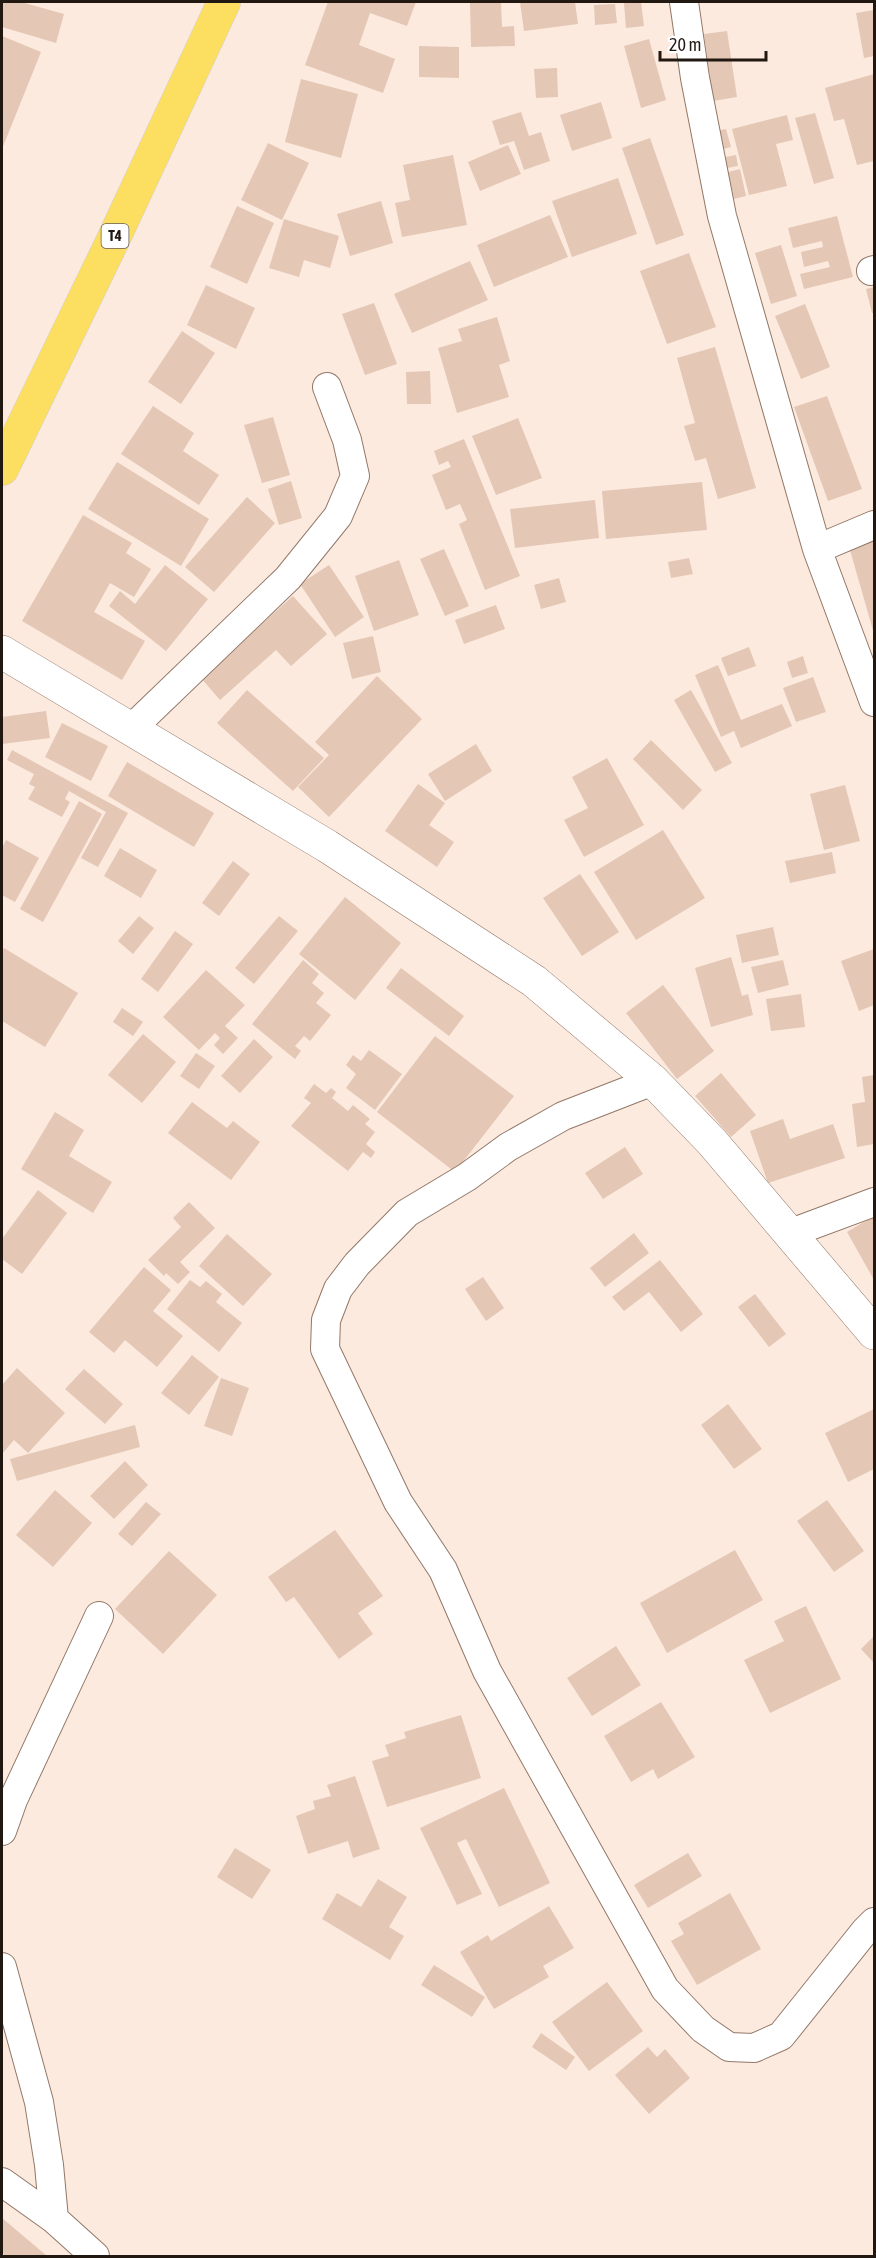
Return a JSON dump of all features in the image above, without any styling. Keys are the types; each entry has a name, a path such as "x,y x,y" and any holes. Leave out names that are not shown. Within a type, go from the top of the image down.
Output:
{"highway":[{"name":"T4","path":"2,469 113,240 224,2"}],"street":[{"path":"684,2 695,78 722,216 817,549 874,702"},
{"path":"131,729 288,579 338,516 355,476 347,440 327,387"},
{"path":"817,549 874,525"},
{"path":"2,652 327,846 534,981 653,1081 712,1142 874,1333"},
{"path":"653,1081 563,1116 508,1147 468,1177 407,1213 357,1264 338,1288 326,1320 325,1349 398,1502 443,1570 487,1671 665,1989 703,2029 729,2047 754,2048 781,2036 874,1922"},
{"path":"791,1233 874,1202"},
{"path":"2,1831 13,1800 99,1616"},
{"path":"2,1967 39,2102 49,2165 54,2219"},
{"path":"2,2182 54,2219 95,2256"}],"building":[{"path":"2,2 21,2 64,14 56,43 2,27"},
{"path":"328,2 416,2 407,26 370,13 359,45 395,59 383,93 305,65"},
{"path":"470,2 501,2 502,27 514,26 515,46 471,47"},
{"path":"520,2 575,2 578,24 524,31"},
{"path":"641,2 644,26 626,28 624,3"},
{"path":"615,4 617,23 595,25 594,5"},
{"path":"874,10 874,56 864,58 856,13"},
{"path":"727,31 737,97 713,101 704,34"},
{"path":"2,36 41,52 2,149"},
{"path":"649,39 666,100 641,108 624,46"},
{"path":"419,46 459,47 459,78 419,77"},
{"path":"557,68 558,97 536,98 534,69"},
{"path":"874,74 874,161 857,165 844,119 834,121 825,88"},
{"path":"301,79 358,94 341,158 285,142"},
{"path":"601,102 612,138 572,151 560,115"},
{"path":"521,112 529,136 541,132 550,161 524,170 514,141 500,145 492,121"},
{"path":"815,113 834,178 814,184 795,118"},
{"path":"787,115 793,140 776,144 787,186 749,195 732,129"},
{"path":"726,129 731,147 720,150 715,131"},
{"path":"650,138 684,235 656,245 622,148"},
{"path":"268,143 309,163 282,220 241,200"},
{"path":"508,145 521,174 480,191 468,162"},
{"path":"453,155 467,225 402,237 395,203 410,200 403,165"},
{"path":"736,155 738,166 722,169 720,158"},
{"path":"740,169 746,196 734,199 728,172"},
{"path":"618,178 637,234 572,257 552,201"},
{"path":"381,201 393,243 350,256 337,214"},
{"path":"237,206 274,223 247,284 210,267"},
{"path":"550,215 568,257 494,287 477,245"},
{"path":"837,216 853,277 804,289 800,274 830,267 828,261 804,267 801,252 823,247 822,241 793,248 788,228"},
{"path":"284,219 339,236 330,268 304,260 299,277 269,268"},
{"path":"781,245 797,296 771,304 755,253"},
{"path":"689,253 716,327 667,344 640,271"},
{"path":"470,261 488,300 412,333 394,294"},
{"path":"206,285 255,308 236,349 187,325"},
{"path":"874,287 874,313 872,313 866,289"},
{"path":"374,303 397,364 365,375 342,314"},
{"path":"805,304 830,367 801,379 775,316"},
{"path":"497,317 510,361 499,365 509,397 457,413 438,348 462,341 458,329"},
{"path":"182,331 215,353 181,404 148,382"},
{"path":"715,347 756,488 718,499 706,458 695,461 684,426 695,423 677,358"},
{"path":"430,371 431,404 407,404 406,372"},
{"path":"827,396 862,489 828,501 794,407"},
{"path":"153,406 194,433 183,451 219,475 199,505 121,454"},
{"path":"273,417 290,475 262,483 244,425"},
{"path":"518,418 542,478 496,495 472,436"},
{"path":"464,439 520,576 485,590 459,524 467,520 460,504 446,510 432,475 451,467 448,461 439,465 434,451"},
{"path":"117,462 209,519 181,566 88,509"},
{"path":"291,481 302,518 279,525 268,489"},
{"path":"702,482 707,530 606,539 602,491"},
{"path":"247,497 275,523 214,592 185,567"},
{"path":"595,500 599,538 515,548 510,509"},
{"path":"83,515 132,543 126,553 151,569 134,597 110,583 94,612 145,641 122,680 22,621"},
{"path":"874,536 874,634 848,543"},
{"path":"444,549 469,606 445,616 420,559"},
{"path":"689,558 693,574 671,578 668,562"},
{"path":"399,560 419,615 374,631 355,576"},
{"path":"165,565 208,599 166,651 109,606 120,591 135,604"},
{"path":"329,565 364,617 335,637 300,584"},
{"path":"559,578 566,602 541,609 534,585"},
{"path":"293,596 327,634 291,666 276,650 220,700 201,678"},
{"path":"496,605 505,629 464,644 455,620"},
{"path":"373,636 381,672 352,679 343,643"},
{"path":"749,647 756,666 728,676 721,658"},
{"path":"803,656 808,673 792,678 787,662"},
{"path":"718,665 741,720 782,704 792,726 741,748 734,731 721,737 695,675"},
{"path":"377,676 422,719 329,817 298,787 329,755 315,742"},
{"path":"813,677 826,712 796,722 783,688"},
{"path":"247,690 324,758 293,791 217,723"},
{"path":"691,690 732,763 715,772 674,700"},
{"path":"46,711 50,738 2,744 2,717"},
{"path":"62,723 108,746 91,781 45,757"},
{"path":"651,740 702,790 683,810 633,759"},
{"path":"476,744 492,771 445,801 428,774"},
{"path":"12,750 128,813 98,867 81,858 106,812 69,791 65,799 70,802 62,817 28,799 35,787 29,784 34,774 7,760"},
{"path":"607,758 644,825 584,857 564,820 588,808 572,777"},
{"path":"127,762 214,813 194,847 108,796"},
{"path":"418,784 445,803 429,825 454,842 437,867 385,831"},
{"path":"845,785 860,841 824,850 810,794"},
{"path":"79,801 102,814 43,922 20,909"},
{"path":"663,830 705,898 636,940 594,872"},
{"path":"6,840 39,858 15,902 2,895 2,848"},
{"path":"120,848 157,870 141,898 104,876"},
{"path":"832,852 836,873 790,883 785,861"},
{"path":"233,861 250,874 219,916 202,903"},
{"path":"580,874 619,932 582,956 543,898"},
{"path":"345,897 401,943 355,1000 299,954"},
{"path":"139,916 154,928 133,954 118,941"},
{"path":"279,916 298,931 254,984 235,968"},
{"path":"773,927 779,955 742,963 736,935"},
{"path":"175,931 193,944 158,992 141,979"},
{"path":"4,948 78,993 45,1047 2,1021 2,952"},
{"path":"874,949 874,1005 859,1011 841,961"},
{"path":"731,957 742,996 748,994 753,1015 711,1027 695,968"},
{"path":"303,960 319,974 312,983 324,993 316,1003 331,1015 310,1041 304,1036 295,1046 301,1051 295,1059 252,1024"},
{"path":"783,960 789,985 758,993 751,967"},
{"path":"401,968 464,1016 449,1036 386,988"},
{"path":"206,970 245,1005 225,1026 238,1038 223,1054 214,1045 220,1038 215,1033 199,1050 163,1017"},
{"path":"663,985 714,1051 677,1079 626,1013"},
{"path":"801,994 805,1027 771,1031 766,999"},
{"path":"122,1008 143,1022 133,1036 113,1022"},
{"path":"143,1034 176,1062 142,1103 108,1075"},
{"path":"435,1036 514,1096 455,1172 377,1112"},
{"path":"254,1039 273,1057 240,1093 221,1076"},
{"path":"369,1050 402,1074 375,1110 346,1088 356,1074 346,1065 353,1055 361,1061"},
{"path":"196,1053 215,1066 199,1089 180,1076"},
{"path":"721,1073 756,1115 731,1137 695,1096"},
{"path":"874,1075 874,1144 857,1147 852,1104 865,1102 862,1077"},
{"path":"314,1084 326,1093 331,1088 336,1092 332,1098 348,1111 353,1105 370,1119 365,1124 375,1132 366,1144 375,1152 371,1158 363,1152 348,1171 291,1126 311,1103 304,1098"},
{"path":"192,1102 227,1128 233,1121 260,1142 231,1180 168,1133"},
{"path":"55,1112 84,1130 69,1156 112,1182 93,1213 21,1169"},
{"path":"783,1119 790,1139 833,1124 845,1158 768,1183 750,1131"},
{"path":"625,1147 643,1174 603,1199 585,1173"},
{"path":"38,1190 67,1213 22,1274 2,1259 2,1239"},
{"path":"189,1202 215,1228 180,1262 190,1272 178,1284 166,1273 164,1276 148,1260 181,1227 173,1218"},
{"path":"874,1216 874,1280 847,1232"},
{"path":"634,1233 649,1253 605,1287 590,1268"},
{"path":"227,1234 272,1274 243,1306 199,1266"},
{"path":"660,1260 703,1314 681,1332 649,1292 624,1311 612,1297"},
{"path":"144,1267 171,1290 153,1311 183,1336 157,1367 125,1340 114,1353 89,1332"},
{"path":"483,1277 504,1308 486,1321 465,1289"},
{"path":"190,1280 200,1287 206,1281 222,1294 216,1302 242,1323 219,1352 167,1309"},
{"path":"755,1294 786,1334 769,1347 738,1307"},
{"path":"192,1355 219,1377 189,1415 161,1393"},
{"path":"17,1368 65,1413 28,1453 14,1440 2,1454 2,1385"},
{"path":"84,1369 123,1404 105,1424 65,1389"},
{"path":"221,1378 249,1388 232,1436 204,1426"},
{"path":"728,1404 762,1449 734,1469 701,1425"},
{"path":"874,1409 874,1469 848,1482 825,1433"},
{"path":"135,1425 140,1447 17,1481 10,1459"},
{"path":"125,1461 148,1485 114,1519 90,1496"},
{"path":"55,1490 92,1523 53,1567 16,1535"},
{"path":"827,1500 864,1551 834,1572 797,1521"},
{"path":"146,1502 161,1514 132,1546 118,1534"},
{"path":"335,1530 383,1596 358,1613 373,1634 339,1659 294,1597 286,1602 268,1577"},
{"path":"735,1550 763,1600 667,1653 640,1603"},
{"path":"169,1551 217,1595 163,1654 115,1609"},
{"path":"806,1606 841,1679 770,1713 744,1660 784,1641 774,1621"},
{"path":"874,1636 874,1663 861,1649"},
{"path":"616,1646 641,1685 592,1716 567,1678"},
{"path":"661,1702 695,1757 658,1779 653,1769 631,1782 604,1736"},
{"path":"461,1715 481,1778 387,1807 372,1761 389,1756 385,1745 406,1738 404,1732"},
{"path":"355,1776 380,1849 353,1858 348,1841 308,1854 296,1816 315,1809 313,1801 331,1796 327,1785"},
{"path":"504,1788 550,1883 499,1907 466,1839 457,1843 482,1894 457,1905 420,1828"},
{"path":"235,1848 271,1870 252,1899 217,1877"},
{"path":"688,1853 702,1876 648,1908 634,1885"},
{"path":"378,1879 407,1897 389,1927 404,1936 390,1960 322,1919 337,1893 361,1907"},
{"path":"730,1893 761,1949 697,1985 671,1941 684,1934 678,1923"},
{"path":"549,1906 574,1948 543,1966 549,1977 494,2009 460,1952 488,1935 491,1941"},
{"path":"434,1965 485,1997 472,2017 421,1985"},
{"path":"607,1982 643,2031 589,2071 552,2022"},
{"path":"541,2033 575,2057 566,2070 532,2047"},
{"path":"648,2047 657,2057 665,2049 690,2078 649,2114 615,2075"},
{"path":"2,2218 47,2256 6,2256 2,2253"}]}
